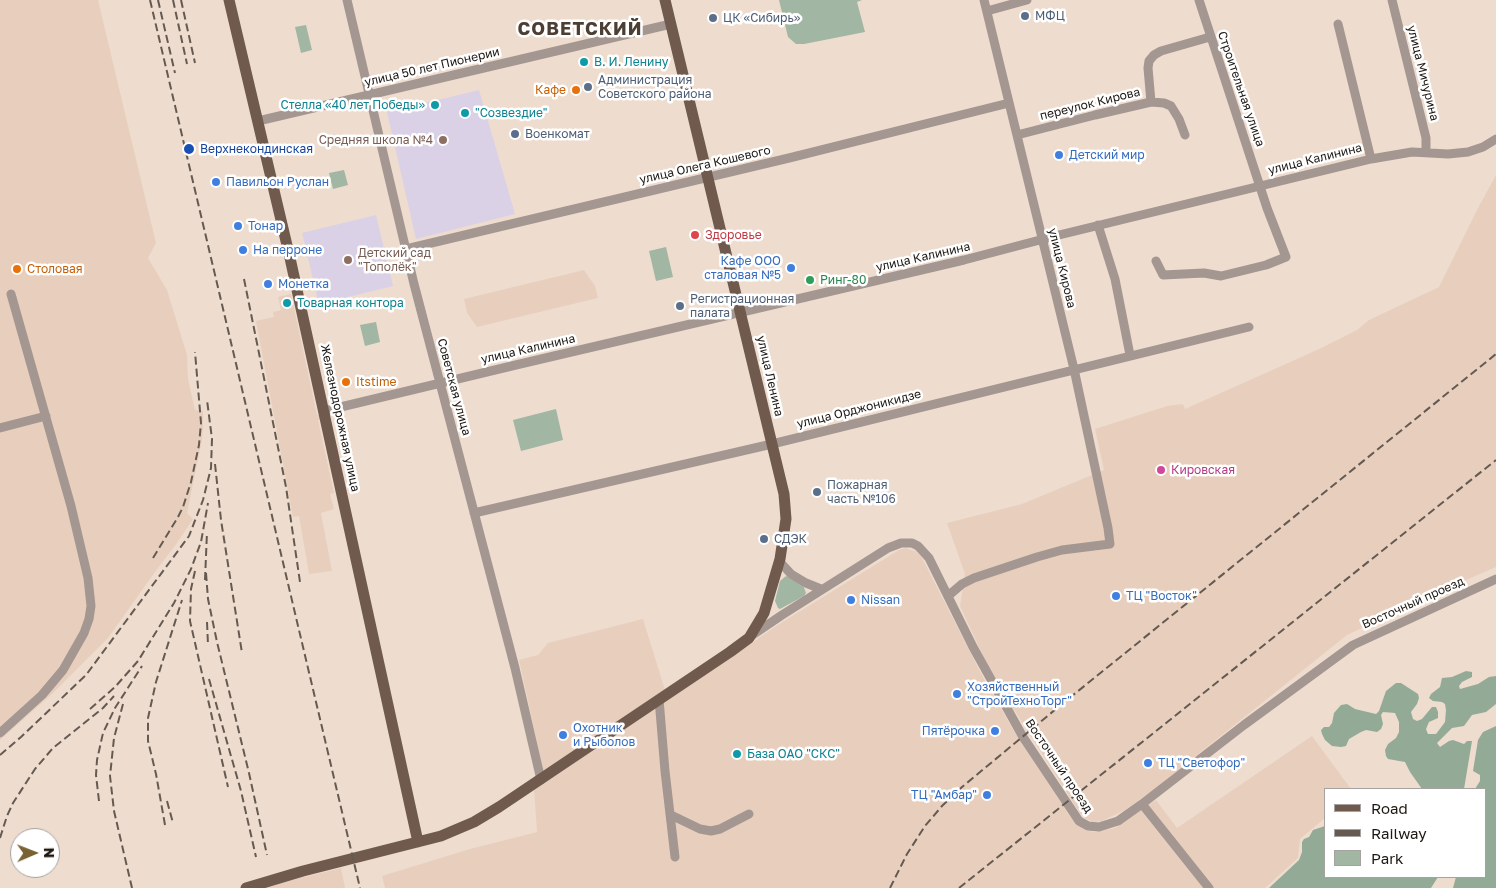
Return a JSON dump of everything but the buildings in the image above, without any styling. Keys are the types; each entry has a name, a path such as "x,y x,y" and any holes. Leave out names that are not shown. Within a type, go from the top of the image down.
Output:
{"main road":[{"name":"Железнодорожная улица","path":"230,0 290,258 418,842"},
{"name":"улица Ленина","path":"665,0 784,494 786,511 785,531 780,562 764,613 749,638"},
{"path":"246,888 460,829 541,780 749,638"}],"street":[{"name":"Советская улица","path":"348,0 406,249 517,677 541,780"},
{"name":"улица Кирова","path":"948,596 962,584 974,578 1036,557 1062,550 1110,544 1074,369 984,0"},
{"path":"987,10 1027,0"},
{"name":"Строительная улица","path":"1156,261 1163,275 1204,273 1221,276 1266,265 1286,257 1276,233 1198,0"},
{"name":"улица Мичурина","path":"1392,0 1426,138 1426,152"},
{"name":"улица 50 лет Пионерии","path":"258,121 671,24"},
{"path":"1338,24 1371,159"},
{"name":"переулок Кирова","path":"1017,135 1095,114 1151,102 1148,68 1149,61 1154,55 1160,51 1210,37"},
{"path":"1151,102 1164,103 1171,106 1179,119 1185,135"},
{"name":"улица Олега Кошевого","path":"406,249 1009,103"},
{"name":"улица Калинина","path":"324,411 964,260 1098,225 1371,159 1396,154 1468,152 1483,147 1496,139"},
{"path":"1098,225 1115,279 1130,356"},
{"path":"0,733 29,709 53,683 80,641 90,614 91,597 88,578 46,416 11,294"},
{"name":"улица Орджоникидзе","path":"474,513 772,444 1249,327"},
{"path":"0,428 46,416"},
{"name":"Восточный проезд","path":"749,638 821,589 888,548 906,542 918,546 929,558 972,647 1009,714 1079,820 1093,828 1106,826 1118,821 1353,645 1496,578"},
{"path":"780,562 791,574 821,589"},
{"path":"660,699 675,857"},
{"path":"1142,804 1209,888"},
{"path":"671,815 700,829 711,831 720,829 750,814"}],"shaded area":[{"path":"0,0 98,0 156,243 148,258 167,290 187,355 188,379 195,410 203,411 203,428 187,513 193,519 108,638 53,693 0,740"},
{"name":"Средняя школа №4","path":"479,90 515,214 416,239 387,112 429,102 431,110 439,108 438,100"},
{"path":"1496,175 1496,567 1347,635 1157,787 1125,810 1102,821 1094,822 1086,819 1079,812 1009,702 984,658 960,606 965,574 947,523 1022,504 1104,470 1095,429 1167,406 1183,404 1185,409 1317,350 1357,330 1369,320 1439,287"},
{"name":"Детский сад \"Тополёк\"","path":"376,215 393,286 319,304 302,233"},
{"path":"584,270 595,286 598,298 477,327 467,313 464,299"},
{"path":"291,294 317,415 320,415 321,420 318,420 334,493 330,494 334,509 321,513 332,571 309,574 299,516 293,517 256,321 274,317 273,312 281,310 278,297"},
{"path":"905,548 915,551 921,556 986,683 1014,731 1071,818 1085,830 1095,832 1115,828 1156,800 1177,828 1312,736 1350,788 1324,788 1324,819 1300,839 1298,858 1265,888 385,888 382,876 470,849 537,832 534,790 781,623"},
{"path":"643,619 665,690 544,774 519,660 538,655 548,643"},
{"path":"341,868 345,888 260,888"}],"green space":[{"path":"779,0 862,0 857,2 865,32 796,44 788,37"},
{"path":"306,25 312,50 301,53 295,27"},
{"path":"344,170 348,185 333,189 329,173"},
{"path":"666,247 673,277 656,281 649,251"},
{"path":"376,322 380,342 365,346 360,325"},
{"path":"556,409 563,440 521,451 513,420"},
{"path":"786,576 803,585 806,593 804,596 780,609 775,601 780,581"},
{"path":"1466,671 1472,672 1472,677 1462,682 1459,686 1460,689 1496,676 1496,704 1486,712 1472,715 1464,726 1452,728 1437,743 1440,747 1453,740 1464,744 1467,741 1472,741 1464,788 1421,788 1405,762 1388,759 1385,750 1399,732 1399,722 1395,713 1383,712 1381,715 1383,724 1381,729 1377,732 1366,730 1361,732 1349,739 1346,746 1332,746 1325,740 1322,734 1321,730 1324,727 1329,727 1334,713 1341,705 1347,704 1355,709 1376,714 1379,711 1386,691 1396,683 1401,683 1418,694 1417,704 1411,712 1413,719 1417,721 1422,719 1432,707 1436,707 1438,718 1429,722 1426,729 1428,734 1436,734 1445,722 1445,704 1429,698 1440,687 1442,678 1452,677"},
{"path":"1496,726 1496,888 1453,888 1456,878 1486,878 1486,788 1476,788 1480,781 1480,775 1473,771 1478,740 1483,732"},
{"path":"1324,826 1324,878 1437,878 1431,888 1269,888 1299,860 1302,852 1302,842 1309,837 1313,830"}],"railway":[{"path":"150,0 360,888"},
{"path":"158,0 175,73"},
{"path":"173,0 187,64"},
{"path":"181,0 195,63"},
{"path":"244,279 286,487 300,582"},
{"path":"153,558 183,507 199,445 201,423 195,352"},
{"path":"890,888 907,854 925,826 962,787 1496,354"},
{"path":"0,755 86,675 189,536 203,500 211,468 212,439 207,400"},
{"path":"959,888 1496,460"},
{"path":"215,464 221,520 242,653"},
{"path":"90,709 115,687 138,661 174,603 191,569 201,542 208,503"},
{"path":"205,580 207,532"},
{"path":"195,571 191,589 190,621 228,787"},
{"path":"206,573 208,599 217,642 267,855"},
{"path":"165,825 148,741 148,718 156,682 182,600"},
{"path":"207,622 208,645"},
{"path":"99,801 96,775 103,733 115,708 142,666"},
{"path":"209,679 241,791 256,857"},
{"path":"0,838 13,803 35,769 53,748 103,708 114,696"},
{"path":"123,704 114,738 110,776 114,811 132,888"},
{"path":"167,801 173,823"}],"place":[{"name":"МФЦ","path":"1025,16"},
{"name":"ЦК «Сибирь»","path":"713,18"},
{"name":"В. И. Ленину","path":"584,62"},
{"name":"Администрация Советского района","path":"588,87"},
{"name":"Кафе","path":"576,90"},
{"name":"Стелла «40 лет Победы»","path":"435,105"},
{"name":"\"Созвездие\"","path":"465,113"},
{"name":"Военкомат","path":"515,134"},
{"name":"Средняя школа №4","path":"443,140"},
{"name":"Верхнекондинская","path":"189,149"},
{"name":"Детский мир","path":"1059,155"},
{"name":"Павильон Руслан","path":"216,182"},
{"name":"Тонар","path":"238,226"},
{"name":"Здоровье","path":"695,235"},
{"name":"На перроне","path":"243,250"},
{"name":"Детский сад \"Тополёк\"","path":"348,260"},
{"name":"Кафе ООО сталовая №5","path":"791,268"},
{"name":"Столовая","path":"17,269"},
{"name":"Ринг-80","path":"810,280"},
{"name":"Монетка","path":"268,284"},
{"name":"Товарная контора","path":"287,303"},
{"name":"Регистрационная палата","path":"680,306"},
{"name":"Itstime","path":"346,382"},
{"name":"Кировская","path":"1161,470"},
{"name":"Пожарная часть №106","path":"817,492"},
{"name":"СДЭК","path":"764,539"},
{"name":"ТЦ \"Восток\"","path":"1116,596"},
{"name":"Nissan","path":"851,600"},
{"name":"Хозяйственный \"СтройТехноТорг\"","path":"957,694"},
{"name":"Пятёрочка","path":"995,731"},
{"name":"Охотник и Рыболов","path":"563,735"},
{"name":"База ОАО \"СКС\"","path":"737,754"},
{"name":"ТЦ \"Светофор\"","path":"1148,763"},
{"name":"ТЦ \"Амбар\"","path":"987,795"}],"district":[{"name":"СОВЕТСКИЙ","path":"580,29"}]}
